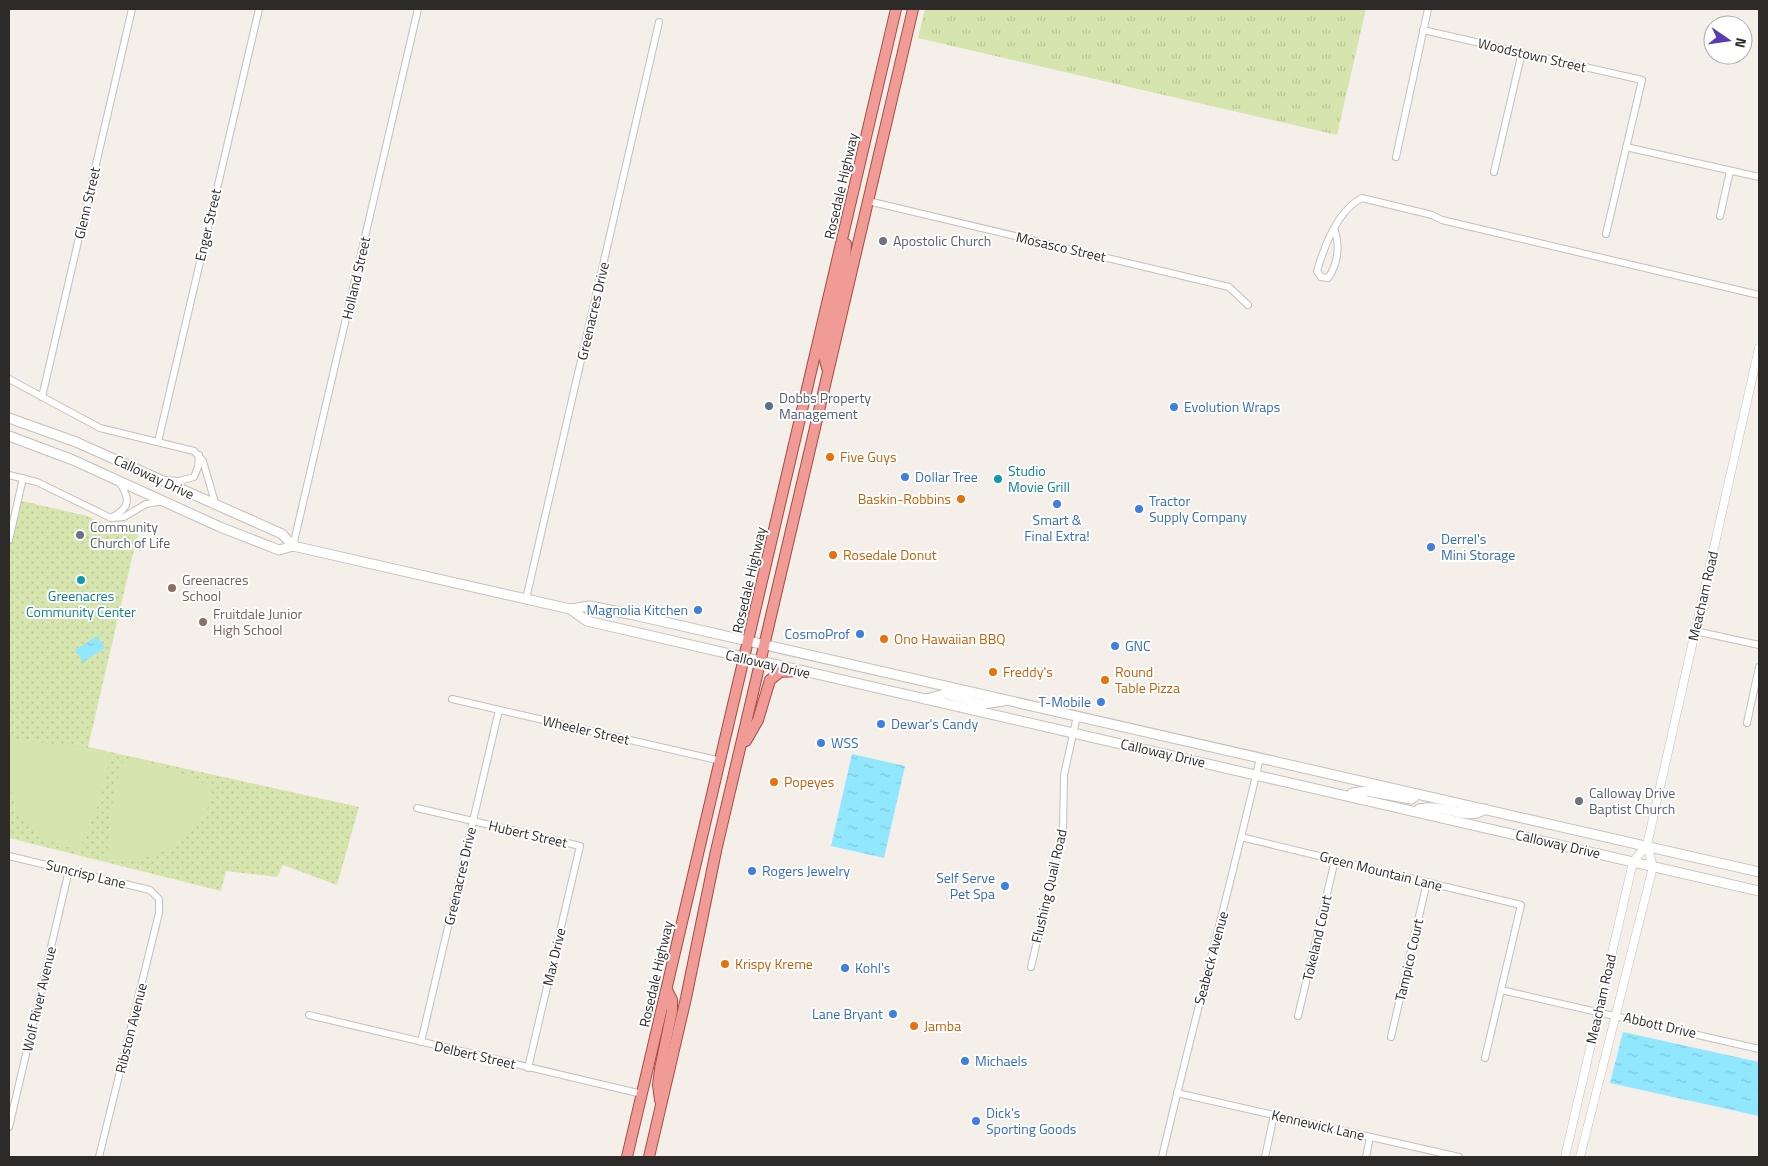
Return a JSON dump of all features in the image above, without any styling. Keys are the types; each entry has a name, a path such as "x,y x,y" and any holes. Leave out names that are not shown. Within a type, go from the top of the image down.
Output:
{"main road":[{"name":"Rosedale Highway","path":"627,1157 750,640 896,9"},
{"path":"901,61 900,37 906,9"},
{"path":"649,1157 737,763 913,9"},
{"path":"828,371 824,357 845,264 849,210"},
{"path":"810,450 810,425 819,380 818,375 812,370"},
{"name":"Calloway Drive","path":"9,418 76,442 282,534 293,546"},
{"name":"Calloway Drive","path":"9,436 117,478 163,501 279,550 293,546 570,609 590,606 750,640 1759,872"},
{"name":"Calloway Drive","path":"570,609 587,621 761,663 1411,809 1759,891"},
{"path":"737,763 746,741 758,720 770,680 780,672 797,671"},
{"path":"926,699 945,694 983,704 1011,701"},
{"path":"1344,794 1367,791 1411,800 1418,794"},
{"path":"1411,809 1435,808 1468,814 1478,814 1485,809"},
{"path":"661,1106 658,1086 672,1011 672,1000 667,990"}],"street":[{"name":"Glenn Street","path":"42,397 132,9"},
{"name":"Enger Street","path":"158,442 259,9"},
{"name":"Holland Street","path":"293,546 418,9"},
{"path":"1396,157 1428,9"},
{"name":"Greenacres Drive","path":"526,599 659,22"},
{"name":"Woodstown Street","path":"1423,30 1642,80 1626,147"},
{"path":"1494,172 1522,52"},
{"path":"1606,234 1626,147 1759,177"},
{"path":"1720,216 1730,171"},
{"path":"1335,231 1338,241 1335,263 1328,278 1321,277 1317,272 1321,259 1335,231 1344,214 1354,202 1362,198 1432,215 1442,220 1759,295"},
{"name":"Mosasco Street","path":"868,201 1229,287 1248,306"},
{"name":"Meacham Road","path":"1564,1157 1633,862 1647,845 1759,348"},
{"path":"9,379 100,428 190,450 199,455 207,472 216,506"},
{"path":"157,478 179,481 194,477 198,467 199,455"},
{"path":"9,475 38,482 111,518 124,517 146,504 163,501"},
{"path":"9,540 23,478"},
{"path":"111,518 121,512 127,502 127,493 117,478"},
{"path":"1695,631 1759,645"},
{"path":"1747,723 1759,668"},
{"name":"Wheeler Street","path":"452,699 721,761"},
{"name":"Greenacres Drive","path":"421,1042 499,710"},
{"name":"Flushing Quail Road","path":"1031,968 1063,831 1064,775 1076,716"},
{"name":"Seabeck Avenue","path":"1162,1157 1260,758"},
{"name":"Hubert Street","path":"418,808 580,846"},
{"name":"Green Mountain Lane","path":"1241,837 1521,905 1501,990"},
{"name":"Meacham Road","path":"1580,1157 1653,867 1647,845"},
{"name":"Max Drive","path":"528,1068 580,846"},
{"name":"Suncrisp Lane","path":"9,856 150,890 159,899"},
{"name":"Tokeland Court","path":"1298,1016 1335,860"},
{"name":"Wolf River Avenue","path":"9,1127 68,870"},
{"name":"Tampico Court","path":"1391,1037 1427,882"},
{"name":"Ribston Avenue","path":"99,1157 159,913 159,899"},
{"path":"1485,1058 1501,990"},
{"name":"Abbott Drive","path":"1501,990 1759,1049"},
{"name":"Delbert Street","path":"309,1015 642,1094"},
{"name":"Kennewick Lane","path":"1177,1093 1460,1157"},
{"path":"1265,1157 1274,1115"},
{"path":"1366,1157 1370,1137"}],"green space":[{"path":"925,9 1366,9 1337,135 918,38"},
{"path":"18,500 87,516 106,525 117,527 127,525 139,528 88,747 359,807 337,885 283,865 277,877 226,871 221,891 9,838 9,544"},
{"path":"9,739 105,750 110,760 99,802 79,850 44,838 29,827 21,816 15,805 12,792"},
{"path":"131,757 170,769 212,787 210,800 206,812 198,823 189,833 167,849 138,859 107,858 111,810 121,763"}],"water":[{"path":"97,636 105,648 83,662 75,650"},
{"path":"852,754 905,766 884,858 831,846"},
{"path":"1623,1032 1759,1062 1759,1116 1610,1083"}],"place":[{"name":"Apostolic Church","path":"883,241"},
{"name":"Dobbs Property Management","path":"769,406"},
{"name":"Evolution Wraps","path":"1174,407"},
{"name":"Five Guys","path":"830,457"},
{"name":"Dollar Tree","path":"905,477"},
{"name":"Studio Movie Grill","path":"998,479"},
{"name":"Baskin-Robbins","path":"961,499"},
{"name":"Smart & Final Extra!","path":"1057,504"},
{"name":"Tractor Supply Company","path":"1139,509"},
{"name":"Community Church of Life","path":"80,535"},
{"name":"Derrel's Mini Storage","path":"1431,547"},
{"name":"Rosedale Donut","path":"833,555"},
{"name":"Greenacres Community Center","path":"81,580"},
{"name":"Greenacres School","path":"172,588"},
{"name":"Magnolia Kitchen","path":"698,610"},
{"name":"Fruitdale Junior High School","path":"203,622"},
{"name":"CosmoProf","path":"860,634"},
{"name":"Ono Hawaiian BBQ","path":"884,639"},
{"name":"GNC","path":"1115,646"},
{"name":"Freddy's","path":"993,672"},
{"name":"Round Table Pizza","path":"1105,680"},
{"name":"T-Mobile","path":"1101,702"},
{"name":"Dewar's Candy","path":"881,724"},
{"name":"WSS","path":"821,743"},
{"name":"Popeyes","path":"774,782"},
{"name":"Calloway Drive Baptist Church","path":"1579,801"},
{"name":"Rogers Jewelry","path":"752,871"},
{"name":"Self Serve Pet Spa","path":"1005,886"},
{"name":"Krispy Kreme","path":"725,964"},
{"name":"Kohl's","path":"845,968"},
{"name":"Lane Bryant","path":"893,1014"},
{"name":"Jamba","path":"914,1026"},
{"name":"Michaels","path":"965,1061"},
{"name":"Dick's Sporting Goods","path":"976,1121"}]}
